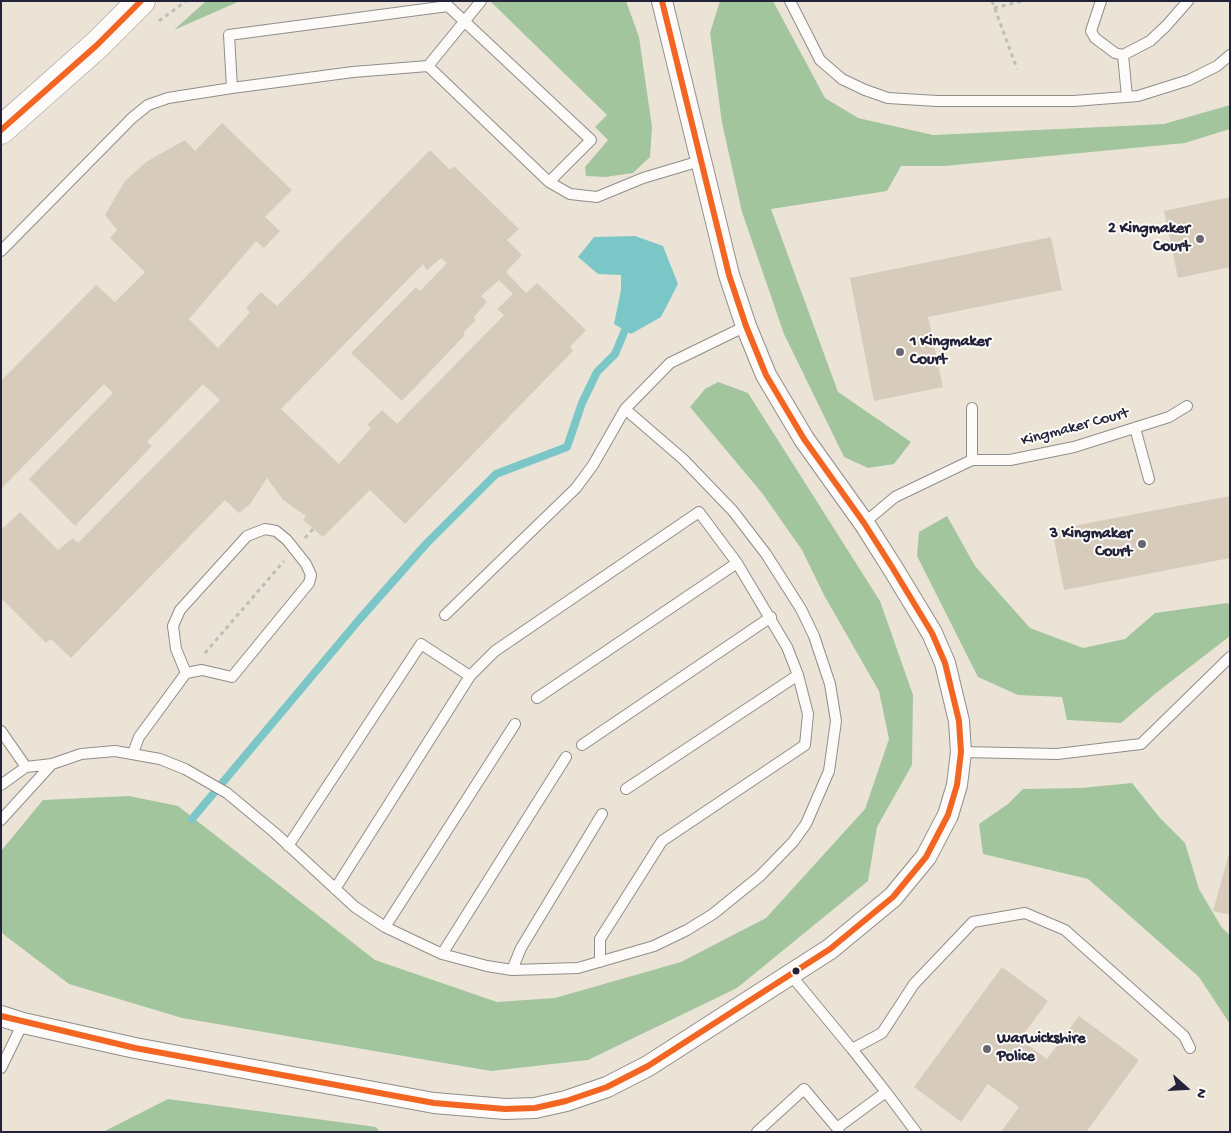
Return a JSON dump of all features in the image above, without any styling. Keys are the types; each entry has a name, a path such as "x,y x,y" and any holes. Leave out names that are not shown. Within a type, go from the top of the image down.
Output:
{"street":[{"path":"1,130 97,45 140,1"},
{"path":"1,1016 23,1024 135,1048 434,1103 505,1109 535,1108 566,1101 607,1086 648,1066 830,949 893,897 926,857 948,815 958,785 959,721 945,663 912,599 864,523 804,439 766,375 746,326 729,275 662,1"}],"lane":[{"path":"1,251 132,118 148,105 168,98 232,88 353,72 428,66 482,1"},
{"path":"790,1 820,60 842,79 864,90 888,98 937,102 1074,102 1138,96 1189,80 1217,66 1230,55"},
{"path":"1102,1 1091,30 1095,38 1115,53 1123,55 1150,41 1188,1"},
{"path":"232,88 229,34 448,6 591,140 550,182"},
{"path":"1123,55 1127,97"},
{"path":"428,66 550,182 570,194 597,197 642,178 700,160"},
{"path":"445,615 576,488 593,465 625,409 670,363 746,326"},
{"name":"Kingmaker Court","path":"864,523 895,497 972,460 1010,460 1074,447 1169,417 1187,406"},
{"path":"972,408 972,460"},
{"path":"1,785 26,768 52,764 81,754 115,751 160,759 185,769 227,793 355,907 385,927 442,954 486,966 512,970 578,968 654,946 687,930 740,892 778,858 806,824 824,786 832,756 836,721 830,684 814,636 801,609 766,554 722,498 683,459 625,409"},
{"path":"1135,428 1149,479"},
{"path":"335,889 470,676 495,651 699,512 737,563 787,647 798,675 808,714 805,744 662,841 600,939 600,962"},
{"path":"133,753 139,737 186,673 202,670 232,677 309,584 311,575 306,564 276,531 265,529 247,536 180,610 173,626 176,649 186,673"},
{"path":"538,698 737,563"},
{"path":"582,745 770,617"},
{"path":"288,846 421,644 470,676"},
{"path":"960,752 1057,754 1141,744 1230,657"},
{"path":"626,788 798,675"},
{"path":"385,927 515,724"},
{"path":"1,731 26,768"},
{"path":"442,954 566,757"},
{"path":"1,820 52,764"},
{"path":"512,970 521,948 602,814"},
{"path":"852,1049 882,1033 914,984 973,922 1025,913 1065,930 1184,1036 1190,1048"},
{"path":"790,974 852,1049 916,1132"},
{"path":"1,1068 23,1024"},
{"path":"757,1132 804,1089 838,1130 886,1092"}],"path":[{"path":"992,1 1017,69"},
{"path":"994,8 1022,1"},
{"path":"186,673 313,529"}],"green space":[{"path":"206,1 240,1 174,30"},
{"path":"490,1 626,1 639,37 652,127 650,157 633,173 605,177 586,176 585,167 608,140 595,127 607,115"},
{"path":"720,1 773,1 825,98 858,118 933,135 1164,124 1230,105 1230,129 1185,143 945,166 901,166 887,191 771,209 838,392 911,442 894,464 868,468 844,457 784,334 742,212 722,123 710,33"},
{"path":"718,382 748,393 880,601 913,695 912,765 877,827 868,881 737,988 588,1060 491,1071 182,1018 69,984 3,934 1,929 1,851 43,800 129,796 178,806 375,960 497,1002 555,998 681,962 766,918 865,809 889,739 879,691 825,597 802,550 762,493 690,407 705,389"},
{"path":"947,516 975,566 1030,628 1083,648 1125,639 1155,613 1227,603 1230,604 1230,636 1156,693 1121,723 1067,720 1062,697 1018,695 978,677 917,556 919,532"},
{"path":"1132,783 1160,818 1185,843 1199,889 1222,928 1230,935 1230,1024 1199,977 1088,879 983,854 979,824 1008,804 1023,789 1081,788"},
{"path":"168,1099 376,1127 380,1132 103,1132"}],"water":[{"path":"635,236 663,246 678,284 661,317 631,334 614,324 621,290 621,275 598,274 578,257 594,237"}],"building":[{"path":"222,123 292,190 265,217 280,231 264,248 256,241 189,319 218,348 250,312 246,308 261,292 277,306 430,150 450,170 454,166 519,229 507,240 522,255 506,272 526,293 537,283 586,330 570,347 573,351 405,524 370,490 323,537 303,520 306,516 283,500 267,478 250,504 239,513 225,500 71,658 51,639 46,643 1,598 1,526 3,528 20,512 58,550 73,538 78,543 220,400 203,384 147,442 152,446 75,526 29,479 113,393 104,384 1,489 1,381 96,285 115,302 145,272 110,238 117,230 105,215 125,181 146,162 185,140 195,151","holes":["441,258 447,263 420,291 416,287 351,353 402,401 465,335 463,333 476,320 474,317 487,302 481,296 499,280 513,294 497,309 504,315 397,424 382,410 367,425 371,428 339,464 281,409 423,264 427,270"]},
{"name":"2 Kingmaker Court","path":"1230,197 1230,267 1178,278 1164,211"},
{"name":"1 Kingmaker Court","path":"1051,237 1062,290 928,317 943,387 874,401 850,278"},
{"name":"3 Kingmaker Court","path":"1230,496 1230,558 1064,590 1052,530"},
{"path":"1230,850 1230,915 1213,911"},
{"name":"Warwickshire Police","path":"1002,967 1048,1001 1020,1039 1047,1059 1079,1016 1139,1060 1086,1132 1001,1132 1019,1107 988,1084 961,1122 914,1087"}],"waterway":[{"path":"192,819 358,621 426,544 496,474 567,447 582,403 597,372 615,354 625,330"}],"transit line":[{"path":"1,130 97,45 141,1"},
{"path":"1,1016 135,1048 434,1103 505,1109 535,1108 566,1101 607,1087 648,1066 830,949 893,897 926,857 948,815 957,785 961,752 959,721 945,663 932,633 892,567 864,523 804,439 766,375 746,326 729,275 662,1"}],"place":[{"name":"2 Kingmaker Court","path":"1200,239"},
{"name":"1 Kingmaker Court","path":"900,352"},
{"name":"3 Kingmaker Court","path":"1142,544"},
{"name":"Warwickshire Police","path":"987,1049"}]}
